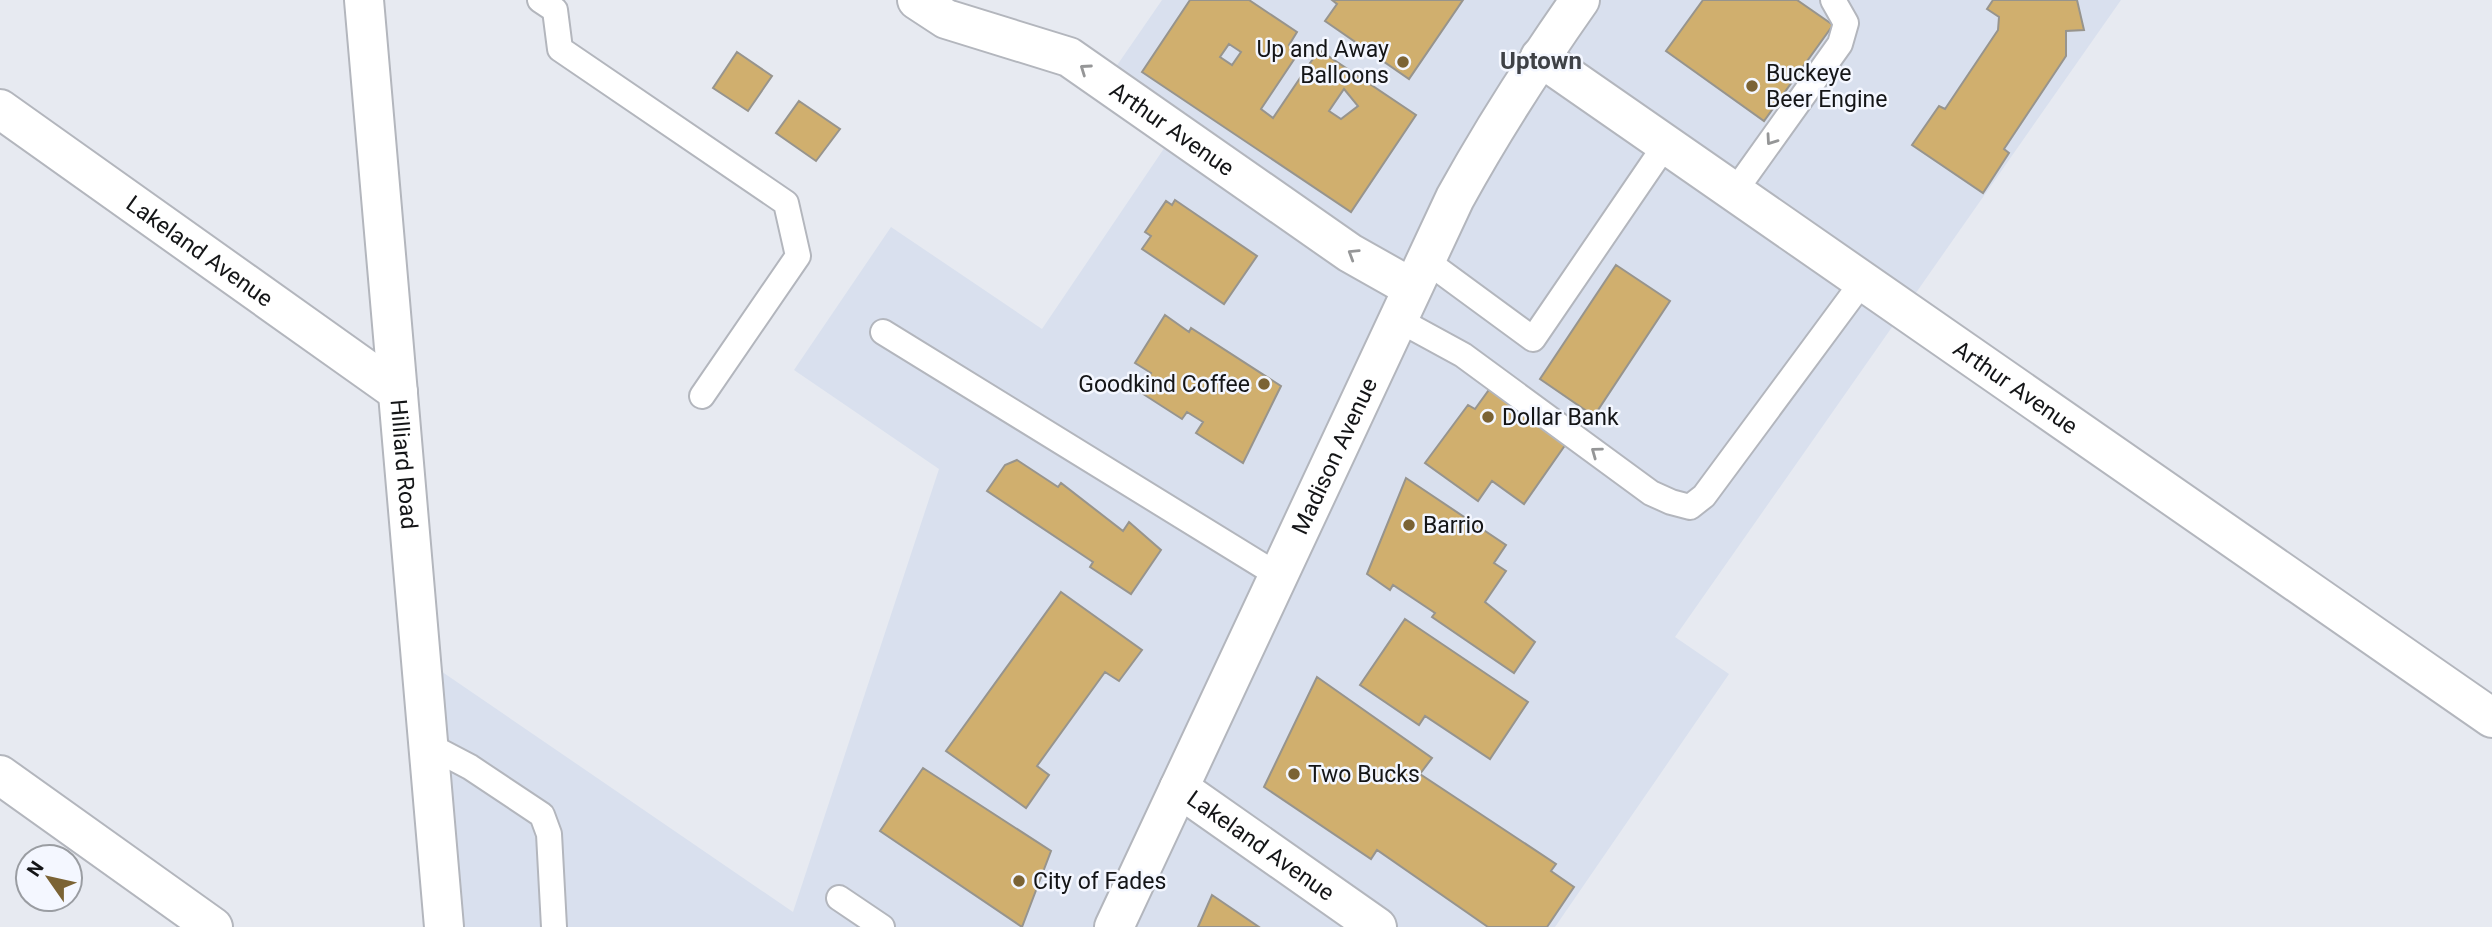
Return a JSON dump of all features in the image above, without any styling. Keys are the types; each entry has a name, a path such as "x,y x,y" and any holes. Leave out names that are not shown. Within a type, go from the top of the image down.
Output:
{"street":[{"name":"Hilliard Road","path":"365,0 443,927"},
{"name":"Arthur Avenue","path":"917,0 946,19 1069,57 1350,253 1411,289"},
{"name":"Madison Avenue","path":"1114,927 1411,289 1490,134 1580,0"},
{"name":"Arthur Avenue","path":"1540,57 2492,718"},
{"name":"Lakeland Avenue","path":"0,108 398,392"},
{"path":"0,775 213,927"},
{"name":"Lakeland Avenue","path":"1179,788 1377,927"}],"lane":[{"path":"540,0 555,10 560,49 786,203 797,256 702,396"},
{"path":"1735,191 1840,44 1846,23 1833,0"},
{"path":"1411,289 1533,339 1665,144"},
{"path":"1411,289 1463,355 1651,493 1690,507 1704,496 1863,281"},
{"path":"883,332 1279,576"},
{"path":"428,745 470,767 542,815 549,834 555,927"},
{"path":"839,898 881,927"}],"shaded area":[{"path":"1162,0 2121,0 1675,637 1729,674 1555,927 457,927 435,667 793,912 939,469 794,370 891,227 1042,329 1169,141 1098,93"}],"building":[{"path":"1190,0 1249,0 1297,32 1289,45 1299,52 1261,109 1273,118 1319,50 1416,115 1351,212 1142,72","holes":["1229,44 1241,52 1232,65 1220,57","1344,89 1358,106 1341,119 1329,111"]},
{"path":"1332,0 1463,0 1409,79 1325,21 1337,4"},
{"name":"Buckeye Beer Engine","path":"1703,0 1797,0 1833,25 1764,121 1666,51"},
{"path":"1993,0 2077,0 2084,30 2066,31 2066,56 2004,149 2009,153 1983,193 1912,145 1939,106 1945,109 1998,30 1999,17 1987,9"},
{"path":"737,52 772,76 748,111 713,88"},
{"path":"799,101 840,129 816,161 776,133"},
{"path":"1175,200 1257,256 1224,304 1142,249 1151,236 1145,232 1166,201 1172,205"},
{"path":"1616,265 1670,301 1594,416 1540,379"},
{"path":"1165,315 1189,332 1191,328 1281,386 1243,463 1196,433 1203,422 1187,412 1182,419 1140,392 1151,373 1135,363"},
{"path":"1491,387 1568,441 1524,504 1492,481 1478,501 1425,463 1468,405 1475,409"},
{"path":"1017,460 1058,487 1061,483 1123,531 1129,522 1161,550 1131,594 1090,567 1093,562 987,491 1005,465"},
{"path":"1406,478 1506,545 1494,563 1506,571 1485,602 1535,642 1514,673 1432,617 1435,613 1393,585 1390,590 1367,574"},
{"path":"1061,592 1142,650 1119,681 1105,672 1037,766 1049,775 1026,808 946,751"},
{"path":"1405,619 1528,702 1490,759 1425,716 1419,725 1360,685"},
{"path":"1317,677 1432,758 1420,774 1556,864 1551,871 1574,887 1547,927 1488,927 1377,850 1371,859 1264,787"},
{"path":"923,768 1051,851 1022,927 880,831"},
{"path":"1212,895 1259,927 1198,927"}],"place":[{"name":"Up and Away Balloons","path":"1403,62"},
{"name":"Buckeye Beer Engine","path":"1752,86"},
{"name":"Goodkind Coffee","path":"1264,384"},
{"name":"Dollar Bank","path":"1488,417"},
{"name":"Barrio","path":"1409,525"},
{"name":"Two Bucks","path":"1294,774"},
{"name":"City of Fades","path":"1019,881"}],"district":[{"name":"Uptown","path":"1541,61"}]}
